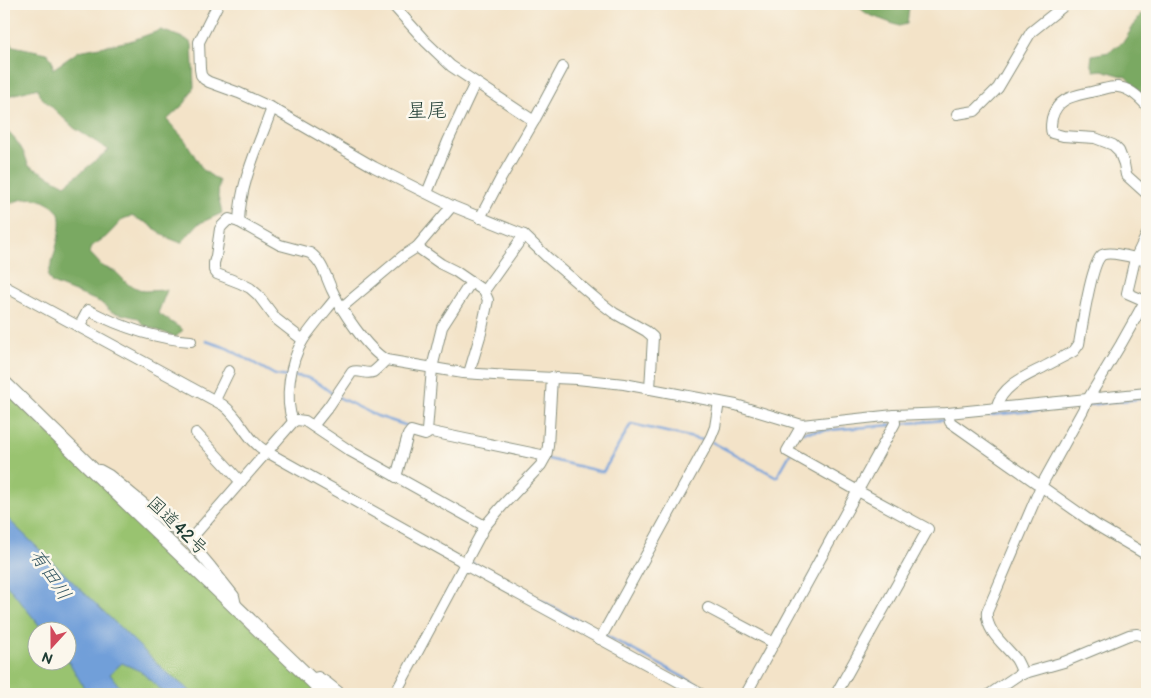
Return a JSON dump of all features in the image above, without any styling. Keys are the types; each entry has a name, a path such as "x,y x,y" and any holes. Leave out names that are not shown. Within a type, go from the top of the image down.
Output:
{"highway":[{"name":"国道42号","path":"4,383 326,694"}],"street":[{"path":"218,4 199,42 201,75 204,79 272,108 374,167 452,206 524,234 548,258 601,304 653,337 650,389"},
{"path":"392,4 438,55 451,66 534,121"},
{"path":"957,114 975,110 998,88 1031,32 1066,4"},
{"path":"480,218 563,67"},
{"path":"427,193 448,140 476,83"},
{"path":"1147,106 1139,97 1125,90 1118,87 1110,88 1067,98 1058,105 1050,128 1052,133 1063,136 1095,138 1112,146 1119,151 1126,175 1147,194"},
{"path":"239,222 247,175 272,108"},
{"path":"341,308 403,256 417,247 452,206"},
{"path":"303,340 276,318 250,288 217,274 214,270 220,229 229,218 280,245 314,256 324,271 341,308 376,352 386,360 469,373 599,381 736,405 802,425 894,415 948,413 1147,393"},
{"path":"484,290 524,234"},
{"path":"1024,674 1015,658 990,628 987,620 988,608 1041,486 1088,399 1144,303 1143,300 1127,293 1135,259 1147,234"},
{"path":"417,247 484,290 488,300 481,333 469,373"},
{"path":"996,408 998,401 1007,389 1018,381 1074,351 1079,344 1096,263 1102,256 1112,253 1147,262"},
{"path":"396,477 409,433 411,431 426,434 432,368 442,327 471,282"},
{"path":"4,286 224,405 235,415 250,438 267,452 460,560 465,565 701,694"},
{"path":"293,422 288,399 294,362 303,340 336,298"},
{"path":"79,327 88,310 138,331 191,341"},
{"path":"313,426 352,372 356,370 373,372 386,360"},
{"path":"215,400 229,371"},
{"path":"396,694 486,526 541,465 546,456 552,377"},
{"path":"600,639 711,436 715,427 719,402"},
{"path":"948,413 950,422 1096,525 1147,555"},
{"path":"746,694 895,423 894,415"},
{"path":"189,541 293,422 297,420 302,420 313,426 342,446 486,526"},
{"path":"802,425 787,451 928,529 836,694"},
{"path":"427,431 546,456"},
{"path":"196,434 241,482"},
{"path":"93,470 100,470 109,475 189,541 234,596 236,609"},
{"path":"708,608 774,643"},
{"path":"990,694 1004,690 1018,675 1064,662 1128,635 1137,634 1147,638"},
{"path":"310,679 318,677 341,694"}],"green space":[{"path":"4,4 6,4 9,38 13,46 47,53 52,60 53,69 79,51 130,41 161,30 186,39 192,44 194,87 185,103 167,120 185,140 203,170 219,181 218,197 222,213 198,224 181,243 166,237 147,223 131,216 123,219 106,237 92,246 90,253 102,266 116,272 129,285 144,291 167,290 158,313 183,330 176,337 143,325 138,318 112,312 100,302 52,283 48,276 59,236 60,220 58,212 41,200 31,198 17,201 4,207 4,129 19,145 28,165 65,185 109,150 74,128 39,95 38,88 4,97"},
{"path":"857,4 909,4 907,24 899,26 867,14"},
{"path":"1141,14 1147,17 1147,100 1126,77 1102,70 1094,71 1091,63 1092,55 1109,52 1124,41"},
{"path":"4,390 322,694 4,694"}],"water":[{"name":"有田川","path":"4,514 165,671 194,694 166,694 140,671 122,663 110,674 125,694 87,693 74,670 78,670 78,620 35,620 4,581"}],"waterway":[{"path":"206,341 227,348 275,375 289,377"},
{"path":"294,376 311,379 333,394"},
{"path":"338,397 377,416 411,427"},
{"path":"1089,405 1147,398"},
{"path":"952,419 1081,406"},
{"path":"897,424 946,420"},
{"path":"548,459 603,472 631,424 707,441"},
{"path":"803,432 892,425"},
{"path":"712,442 777,477 790,454"},
{"path":"469,561 601,633"},
{"path":"605,635 715,694"}],"district":[{"name":"星尾","path":"427,111"}]}
